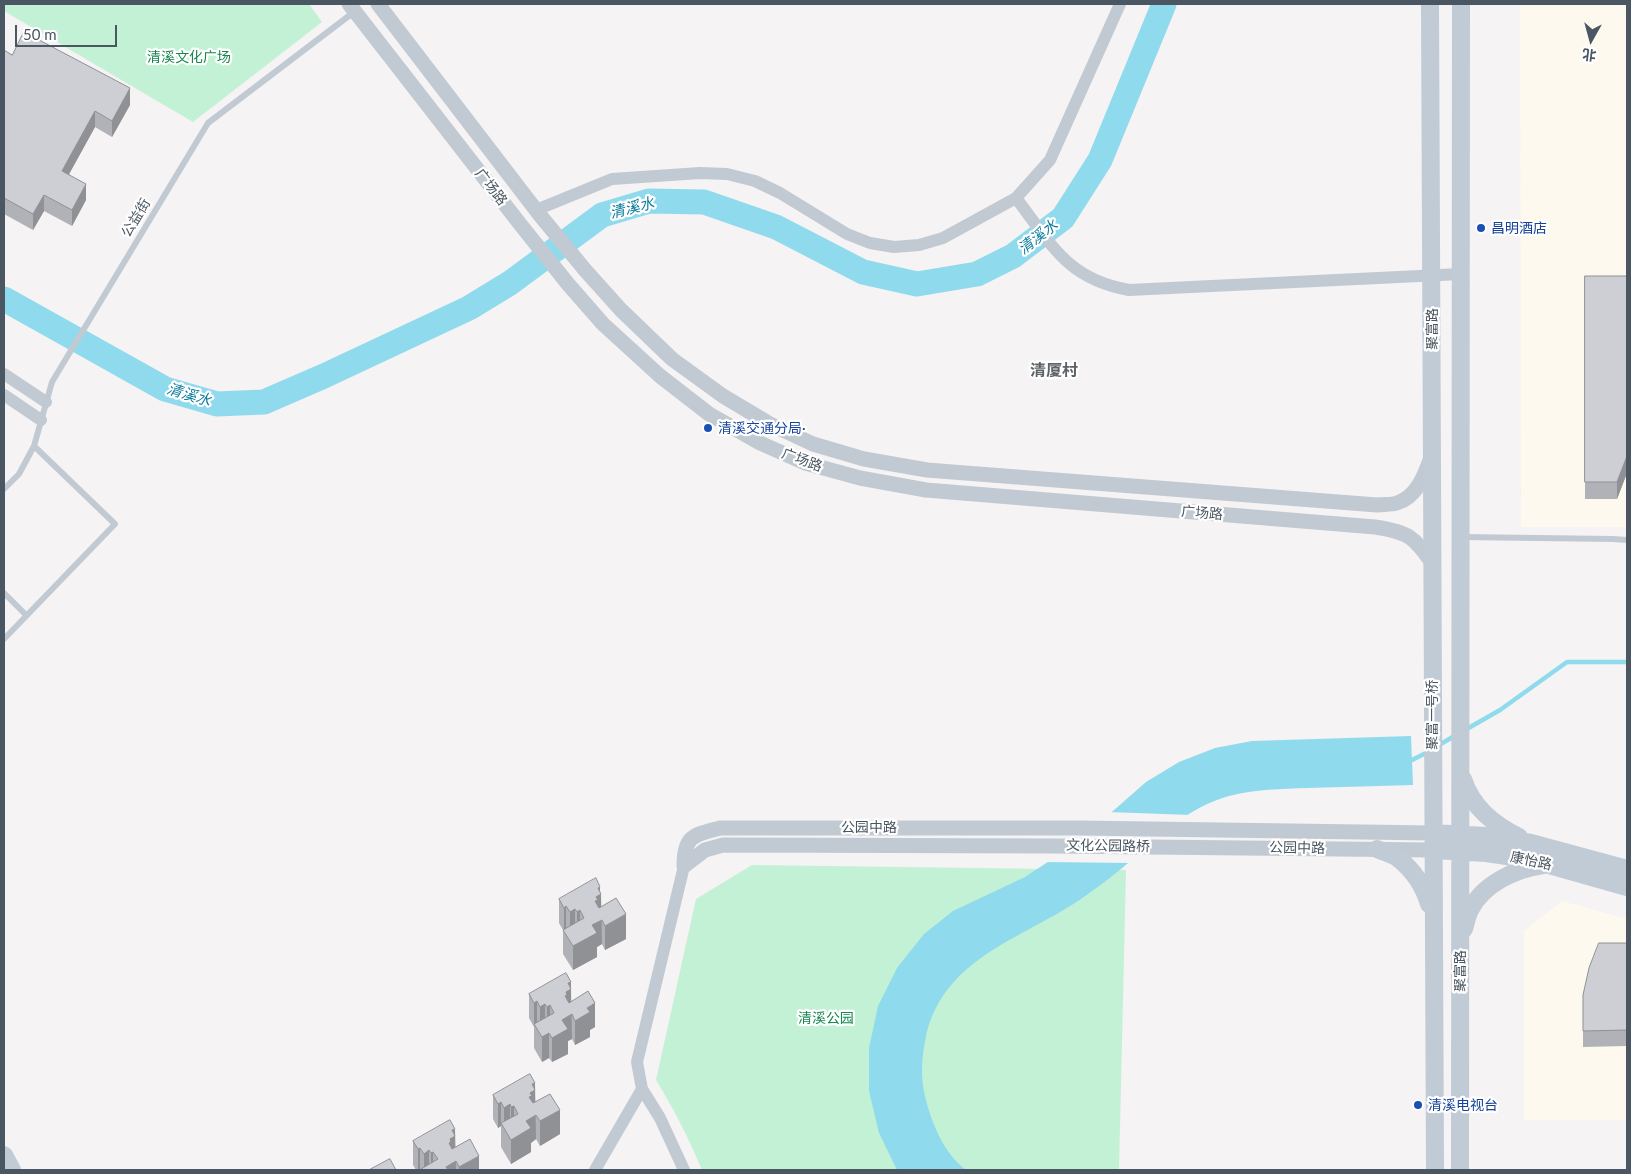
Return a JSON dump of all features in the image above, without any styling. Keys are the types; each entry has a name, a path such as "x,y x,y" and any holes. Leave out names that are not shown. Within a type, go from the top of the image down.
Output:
{"main road":[{"name":"聚富路","path":"1430,4 1433,451 1432,654"},
{"name":"聚富路","path":"1460,652 1461,4"},
{"name":"聚富一号桥","path":"1460,652 1460,772"},
{"name":"聚富一号桥","path":"1432,654 1432,776"},
{"name":"聚富路","path":"1460,772 1460,1170"},
{"path":"1460,772 1467,792 1480,811 1502,829 1531,843"},
{"name":"聚富路","path":"1432,776 1435,1170"},
{"name":"康怡路","path":"1460,843 1486,836 1531,843 1627,869"},
{"name":"康怡路","path":"1433,842 1460,843 1528,858 1627,887"},
{"path":"1377,849 1398,858 1412,872 1425,890 1433,919"},
{"path":"1460,939 1470,910 1485,890 1505,877 1526,868 1550,864"},
{"path":"4,1156 12,1170"}],"street":[{"name":"广场路","path":"378,4 537,212 621,310 672,359 723,396 770,424 814,444 864,459 927,470 1377,505 1398,503 1414,493 1425,476 1433,451"},
{"path":"537,212 612,179 700,173 727,174 755,181 780,193 847,234 870,243 894,247 919,245 942,238 1016,198 1050,160 1120,4"},
{"name":"广场路","path":"352,7 520,224 603,324 660,376 709,414 760,444 805,463 860,478 926,490 1398,530 1418,542 1433,564"},
{"path":"1016,198 1072,267 1090,278 1109,286 1129,290 1461,274"},
{"path":"4,374 46,402"},
{"path":"4,395 41,420"},
{"name":"公园中路","path":"642,1089 637,1062 684,866 684,850 690,839 720,828 1078,828"},
{"name":"文化公园路桥","path":"1078,828 1184,829"},
{"name":"公园中路","path":"1184,829 1433,842"},
{"name":"公园中路","path":"1161,847 1377,849 1433,842"},
{"name":"公园中路","path":"684,866 705,850 723,845 1054,846"},
{"name":"文化公园路桥","path":"1054,846 1161,847"},
{"path":"595,1170 642,1089 660,1118 684,1170"}],"lane":[{"name":"公益街","path":"4,489 19,474 34,446 52,382 208,123 352,7"},
{"path":"4,639 115,524 34,446"},
{"path":"1460,538 1627,540"},
{"path":"4,594 26,615"}],"shaded area":[{"path":"1520,4 1627,4 1627,527 1521,527"},
{"path":"1562,901 1627,919 1627,1120 1524,1120 1524,931"}],"green space":[{"name":"清溪文化广场","path":"4,4 309,4 322,22 193,122 4,11"},
{"name":"清溪公园","path":"752,865 1126,870 1119,1170 702,1170 681,1124 656,1080 696,899"}],"water":[{"path":"1411,736 1413,785 1268,790 1229,796 1213,801 1171,826 1121,869 1088,894 992,951 970,967 951,985 936,1008 926,1036 922,1066 925,1096 935,1127 951,1155 966,1170 897,1170 879,1133 869,1091 869,1048 878,1006 897,968 924,934 953,911 1025,877 1057,856 1089,832 1146,782 1179,762 1215,748 1252,741"}],"pier":[{"path":"1108,812 1191,815 1176,824 1132,863 1043,862"}],"building":[{"path":"24,32 130,88 112,121 95,111 62,171 86,184 72,210 44,195 33,214 4,198 4,50 12,55"},
{"path":"1585,276 1627,276 1627,456 1617,482 1585,482"},
{"path":"596,878 601,894 596,897 598,900 595,901 599,908 616,898 626,914 605,926 602,920 592,925 597,933 573,946 563,930 584,918 580,910 577,912 575,909 570,912 566,906 564,908 559,899"},
{"path":"1599,943 1627,943 1627,1030 1583,1031 1583,995 1589,968"},
{"path":"566,973 571,982 568,983 571,989 566,992 567,995 565,996 569,1003 588,991 595,1003 587,1008 590,1012 575,1021 572,1014 562,1020 568,1029 552,1038 549,1033 542,1037 534,1024 554,1013 550,1005 547,1007 545,1004 540,1007 537,1001 534,1003 529,994"},
{"path":"530,1074 535,1083 532,1084 535,1090 530,1093 532,1096 529,1097 533,1103 550,1094 560,1110 540,1121 536,1115 526,1121 531,1128 511,1140 501,1123 518,1114 514,1106 511,1107 510,1104 504,1108 501,1102 498,1104 493,1095"},
{"path":"450,1120 455,1129 452,1130 455,1136 450,1139 451,1142 449,1143 452,1149 470,1139 479,1156 459,1167 456,1161 446,1167 448,1170 422,1170 438,1159 429,1150 424,1154 413,1141"},
{"path":"390,1159 396,1170 369,1170"}],"waterway":[{"name":"清溪水","path":"4,299 165,389 217,404 264,402 469,308 510,283 602,215 649,201 704,202 776,227 863,272 917,284 977,274 1013,256 1063,218 1100,160 1164,4"},
{"path":"1465,730 1500,710 1567,662 1627,662"},
{"path":"1439,745 1456,735"},
{"path":"1408,760 1428,752"}],"place":[{"name":"昌明酒店","path":"1481,228"},
{"name":"清溪交通分局·","path":"708,428"},
{"name":"清溪电视台","path":"1418,1105"}],"district":[{"name":"清厦村","path":"1054,371"}]}
